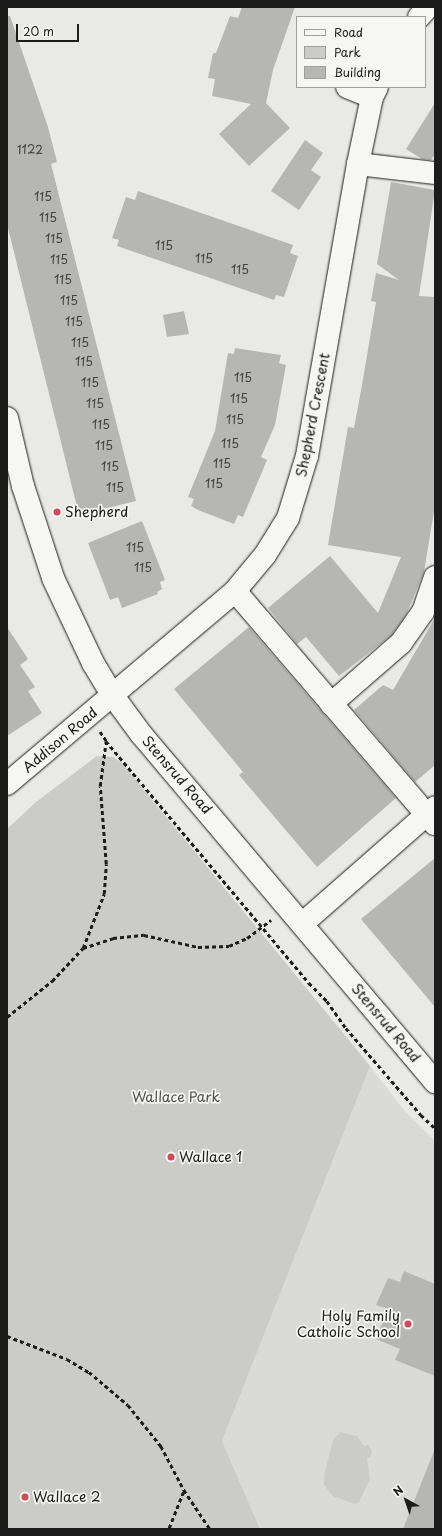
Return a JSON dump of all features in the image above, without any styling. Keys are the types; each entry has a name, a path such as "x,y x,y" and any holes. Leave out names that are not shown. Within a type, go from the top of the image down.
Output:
{"street":[{"path":"420,16 428,7"},
{"path":"353,88 375,92"},
{"name":"Shepherd Crescent","path":"113,696 235,591 265,555 288,518 299,488 307,456 358,164 375,92"},
{"path":"358,164 435,173"},
{"name":"Stensrud Road","path":"7,418 15,488 53,578 93,663 113,696 141,734 435,1082"},
{"path":"331,704 401,642 423,612 435,578"},
{"path":"235,591 331,704 432,815 302,924"},
{"name":"Addison Road","path":"7,784 113,696"}],"path":[{"path":"90,714 106,741 308,983 327,1001 342,1022 400,1090 435,1128"},
{"path":"7,1017 52,981 83,948 104,894 106,864 100,786 106,741"},
{"path":"83,948 113,938 144,935 198,948 214,948 235,943 262,927"},
{"path":"7,1336 67,1360 113,1390 144,1421 161,1446 184,1490 210,1529"},
{"path":"169,1528 184,1490"}],"shaded area":[{"name":"Holy Family Catholic School","path":"370,1066 403,1109 435,1141 435,1529 260,1529 222,1441"}],"green space":[{"name":"Wallace Park","path":"97,756 113,757 122,763 370,1066 222,1441 260,1529 7,1529 7,829 36,802"},
{"path":"340,1432 357,1436 364,1446 368,1445 372,1451 371,1456 367,1458 370,1479 359,1502 355,1504 333,1496 324,1485 324,1476 333,1440"}],"building":[{"path":"242,7 295,7 273,70 266,103 290,128 249,166 219,134 251,104 212,96 215,79 208,78 213,53 216,53 230,16 238,18"},
{"path":"7,16 10,16 48,127 57,162 51,164 136,501 79,515 7,224"},
{"path":"435,103 435,154 431,160 422,159 406,149"},
{"path":"305,140 323,153 311,170 321,177 299,210 271,191"},
{"path":"391,182 435,190 419,296 435,297 435,505 424,572 407,613 392,635 339,676 306,637 297,644 268,608 330,556 378,613 401,557 328,545 348,427 354,428 362,385 376,302 371,301 376,273 399,280 377,264"},
{"path":"138,191 293,245 290,253 298,256 284,297 276,295 274,300 117,246 119,240 112,238 126,197 135,200"},
{"path":"184,311 189,334 167,337 163,315"},
{"path":"235,348 281,355 279,363 286,365 275,425 261,457 267,460 243,517 238,515 234,524 191,506 194,499 188,497 215,431 228,353 234,354"},
{"path":"142,521 165,580 160,582 162,589 157,592 158,594 122,608 118,597 110,600 88,543"},
{"path":"435,618 435,765 415,782 354,710 383,685 393,690"},
{"path":"7,627 28,659 20,665 35,687 28,691 42,713 7,736"},
{"path":"249,627 396,798 317,867 239,775 243,772 174,689"},
{"path":"435,858 435,1007 361,919"},
{"name":"Holy Family Catholic School","path":"404,1271 435,1284 435,1376 395,1360 400,1349 376,1339 388,1309 376,1305 388,1278 400,1282"},
{"path":"434,1451 435,1529 403,1529"}],"place":[{"name":"Shepherd","path":"57,512"},
{"name":"Wallace 1","path":"171,1157"},
{"name":"Holy Family Catholic School","path":"408,1324"},
{"name":"Wallace 2","path":"25,1497"}]}
